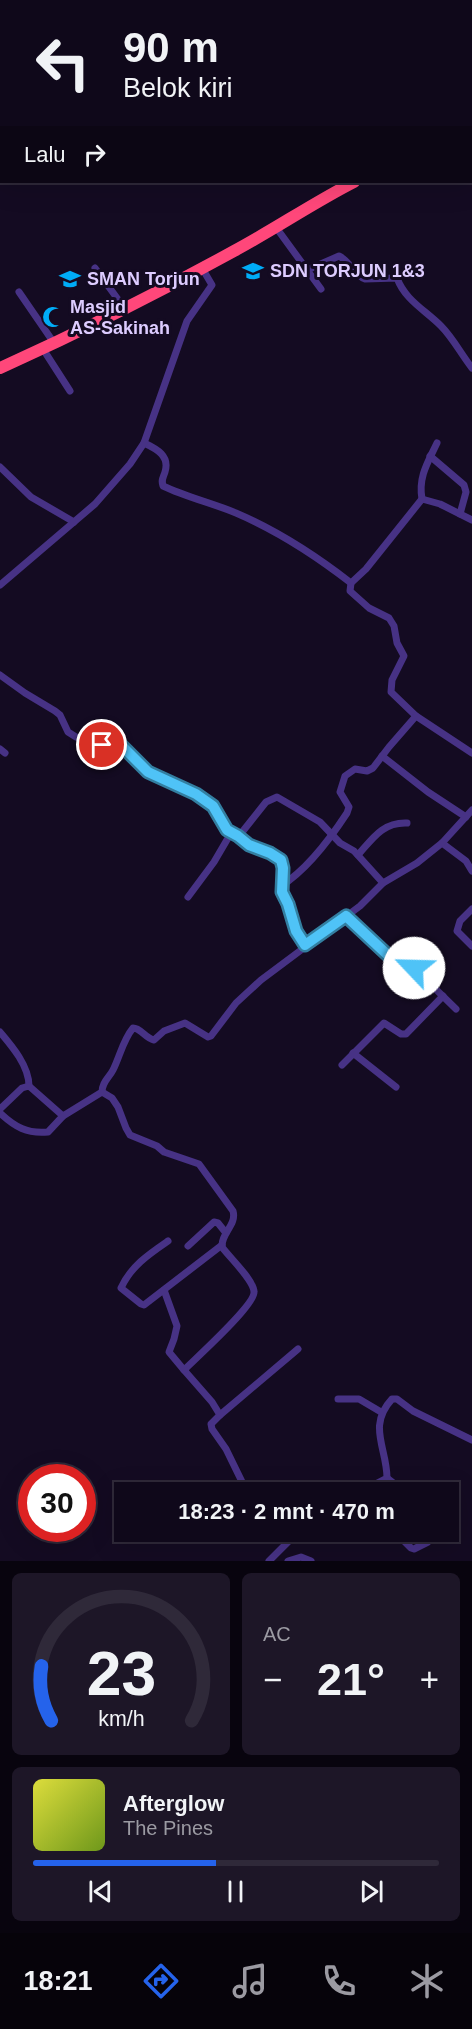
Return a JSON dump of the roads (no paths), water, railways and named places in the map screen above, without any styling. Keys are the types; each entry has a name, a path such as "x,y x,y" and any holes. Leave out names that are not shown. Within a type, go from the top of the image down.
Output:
{"highway":[{"path":"0,368 125,309 202,268 348,183"}],"street":[{"path":"275,226 321,289"},
{"path":"307,270 339,256 344,258 365,279 397,279 400,289 442,327 472,368"},
{"path":"95,268 125,309"},
{"path":"0,585 95,504 112,486 144,443 187,321 212,285 202,268"},
{"path":"19,292 49,346 70,391"},
{"path":"144,443 159,451 165,459 167,466 161,482 163,486 267,527 308,551 351,582"},
{"path":"437,443 421,480 422,499 366,568 351,582 350,591 369,608 389,618 392,623 396,640 404,656 393,680 392,692 416,716 472,753"},
{"path":"430,456 464,485 466,492 460,514"},
{"path":"2,473 31,497 74,522"},
{"path":"422,499 472,520"},
{"path":"0,675 55,711 68,732 97,745 116,742 120,744 148,772 196,794 213,806 227,830 249,845 281,860 283,868 281,885 296,931 305,945"},
{"path":"281,885 293,878 331,835 348,810 347,802 340,796 345,776 355,769 369,771 416,716"},
{"path":"382,756 428,792 466,817"},
{"path":"188,897 235,835 266,802 277,797 311,816 331,835 358,855 383,883"},
{"path":"102,1092 102,1084 112,1071 133,1028 139,1029 145,1036 154,1040 164,1031 185,1023 208,1037 211,1036 236,1003 261,980 346,916 383,883 404,872 441,843 472,810"},
{"path":"358,855 375,836 392,823 407,823"},
{"path":"441,843 466,861 472,871"},
{"path":"472,909 460,921 457,931 472,946"},
{"path":"346,916 392,959 414,968 456,1009"},
{"path":"342,1065 384,1023 401,1034 406,1034 443,996"},
{"path":"0,1032 28,1074 29,1086 63,1116"},
{"path":"353,1053 396,1087"},
{"path":"29,1086 22,1088 0,1111 14,1126 34,1133 48,1132 63,1116 102,1092"},
{"path":"102,1092 112,1098 118,1107 130,1135 157,1146 164,1152 194,1162 204,1170 234,1216 222,1245 144,1305 141,1304 121,1287 129,1272 168,1241"},
{"path":"188,1246 214,1222 218,1223 226,1233"},
{"path":"184,1370 246,1308 255,1292 222,1245"},
{"path":"164,1290 177,1326 169,1352 212,1402 220,1415"},
{"path":"243,1482 226,1449 212,1429 213,1421 298,1349"},
{"path":"338,1399 359,1399 381,1412"},
{"path":"392,1482 387,1478 380,1438 381,1412 392,1399 397,1399 413,1411 472,1440"},
{"path":"380,1482 387,1478"},
{"path":"269,1561 278,1558 288,1542"},
{"path":"405,1542 414,1549 428,1542"},
{"path":"288,1561 301,1557 311,1561"}],"place":[{"name":"SDN TORJUN 1&3","path":"253,271"},
{"name":"SMAN Torjun","path":"70,279"},
{"name":"Masjid AS-Sakinah","path":"53,317"}]}
